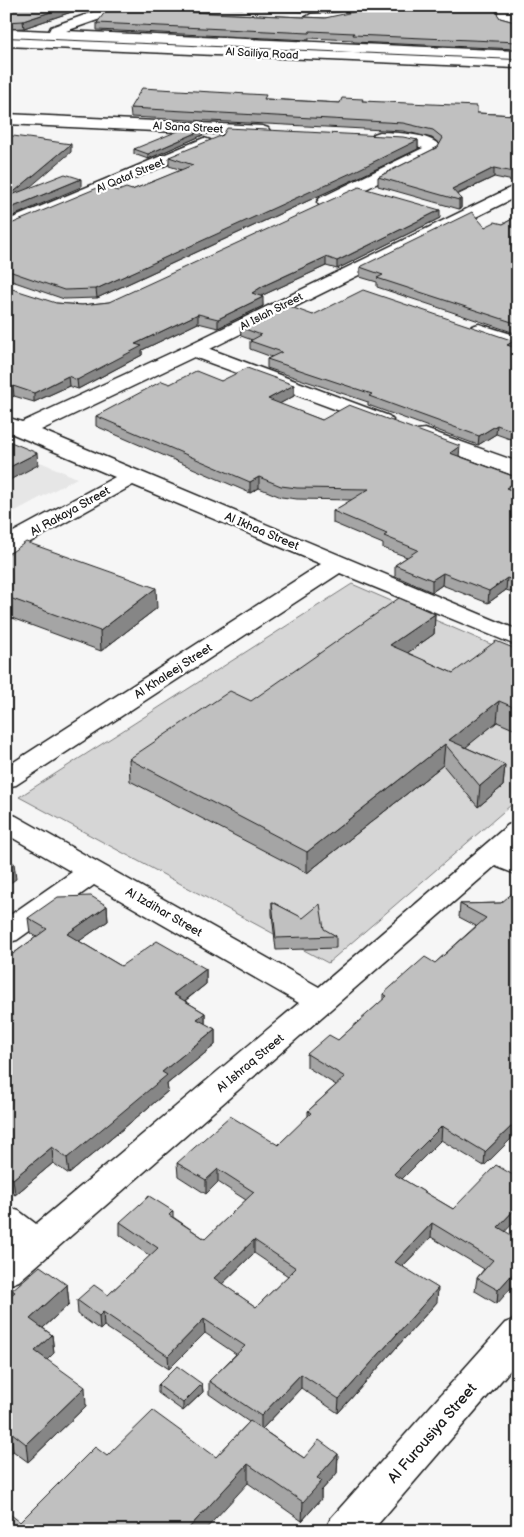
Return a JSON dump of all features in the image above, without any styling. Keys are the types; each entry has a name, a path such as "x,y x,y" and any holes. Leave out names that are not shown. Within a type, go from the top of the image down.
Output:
{"street":[{"path":"74,31 124,6"},
{"path":"296,17 339,17 347,14 349,6"},
{"path":"506,6 504,19 507,22 518,25"},
{"name":"Al Sailiya Road","path":"6,33 32,34 74,31 518,55"},
{"name":"Al Sailiya Road","path":"6,42 518,64"},
{"name":"Al Sana Street","path":"6,119 279,132"},
{"path":"6,135 20,130 32,120"},
{"name":"Al Qataf Street","path":"6,228 216,138 222,129"},
{"path":"314,208 430,151 432,147 426,143 403,138 365,136"},
{"path":"358,188 376,193"},
{"name":"Al Islah Street","path":"15,427 193,350 518,189"},
{"path":"441,212 460,218"},
{"path":"333,281 360,290"},
{"path":"462,324 518,343"},
{"path":"193,350 518,470"},
{"name":"Al Ikhaa Street","path":"15,427 518,638"},
{"name":"Al Rakaya Street","path":"6,546 133,476"},
{"name":"Al Khaleej Street","path":"6,779 339,563"},
{"name":"Al Izdihar Street","path":"6,822 321,1002"},
{"name":"Al Ishraq Street","path":"6,1271 321,1002 505,860 518,831"},
{"path":"6,933 93,872"},
{"path":"6,1221 38,1244"},
{"name":"Al Furousiya Street","path":"346,1531 518,1334"}],"shaded area":[{"path":"6,447 77,478 6,516"},
{"path":"352,584 518,656 518,799 328,963 19,797"}],"building":[{"path":"6,6 69,6 23,21 6,22"},
{"path":"122,6 143,6 167,11 325,18 353,12 355,6 497,6 496,12 500,18 518,23 518,42 353,35 354,33 310,31 309,33 97,23 105,12"},
{"path":"514,6 518,6 518,13 514,10"},
{"path":"142,88 266,95 264,99 340,103 342,98 363,99 362,101 477,106 477,113 518,114 518,173 494,168 452,189 461,199 459,200 378,177 438,147 443,138 433,130 403,123 130,108"},
{"path":"227,128 403,137 418,140 351,173 96,289 64,290 6,270 6,226 102,186 118,191 126,188 132,190 193,165 169,157 223,135"},
{"path":"183,129 203,130 148,154 134,149"},
{"path":"6,135 71,144 9,196 65,174 81,179 6,210"},
{"path":"359,187 440,210 337,261 326,257 263,286 252,293 263,297 218,319 198,314 135,344 142,346 77,380 68,376 34,393 13,386 6,390 6,287 56,303 82,305 109,302"},
{"path":"472,212 485,227 495,222 503,224 518,216 518,324 377,278 383,275 360,267"},
{"path":"363,290 514,341 507,345 518,349 518,425 511,430 497,425 479,436 369,396 372,394 267,359 282,352 250,341 261,335 240,327 285,305 313,315"},
{"path":"247,368 294,385 268,399 322,420 349,405 460,446 450,453 518,478 518,480 506,488 518,493 518,582 507,578 489,591 443,573 432,580 395,565 418,550 384,536 387,534 333,511 369,489 297,488 281,486 259,477 250,482 96,416 162,381 170,384 196,371 221,381"},
{"path":"6,440 37,453 6,469"},
{"path":"26,542 156,588 100,631 6,598 6,556"},
{"path":"399,598 435,614 390,645 453,673 496,641 518,650 518,709 499,701 449,740 505,765 480,786 445,744 307,852 129,759 230,691 251,701"},
{"path":"6,858 14,863 6,868"},
{"path":"516,890 518,891 518,1120 485,1152 442,1126 394,1174 453,1209 496,1165 518,1178 518,1206 498,1227 518,1239 518,1268 498,1290 477,1278 493,1260 432,1223 395,1262 438,1288 339,1399 301,1374 261,1416 209,1381 245,1346 204,1319 168,1356 103,1312 99,1316 77,1300 94,1285 108,1295 158,1248 120,1222 149,1196 173,1211 169,1215 205,1239 254,1192 218,1169 206,1180 177,1163 230,1116 278,1145 311,1113 308,1111 345,1077 307,1054 329,1035 338,1040 387,996 383,994 425,957 435,963 486,918 460,904 501,903","holes":["254,1240 296,1268 256,1307 214,1278"]},
{"path":"91,896 107,906 67,934 121,966 157,941 206,969 173,994 205,1013 197,1019 215,1029 162,1072 167,1075 67,1158 52,1147 13,1179 6,1174 6,959 47,929 28,918 58,897"},
{"path":"272,902 303,918 320,904 324,929 336,936 276,938"},
{"path":"40,1266 67,1285 30,1319 52,1335 35,1351 85,1387 26,1444 11,1432 6,1437 6,1299 15,1292 12,1290"},
{"path":"177,1366 202,1384 183,1403 158,1385"},
{"path":"153,1411 216,1457 250,1421 304,1458 319,1440 338,1454 317,1478 322,1481 303,1502 248,1464 186,1531 6,1531 6,1511 20,1522 95,1447 107,1456"}]}
